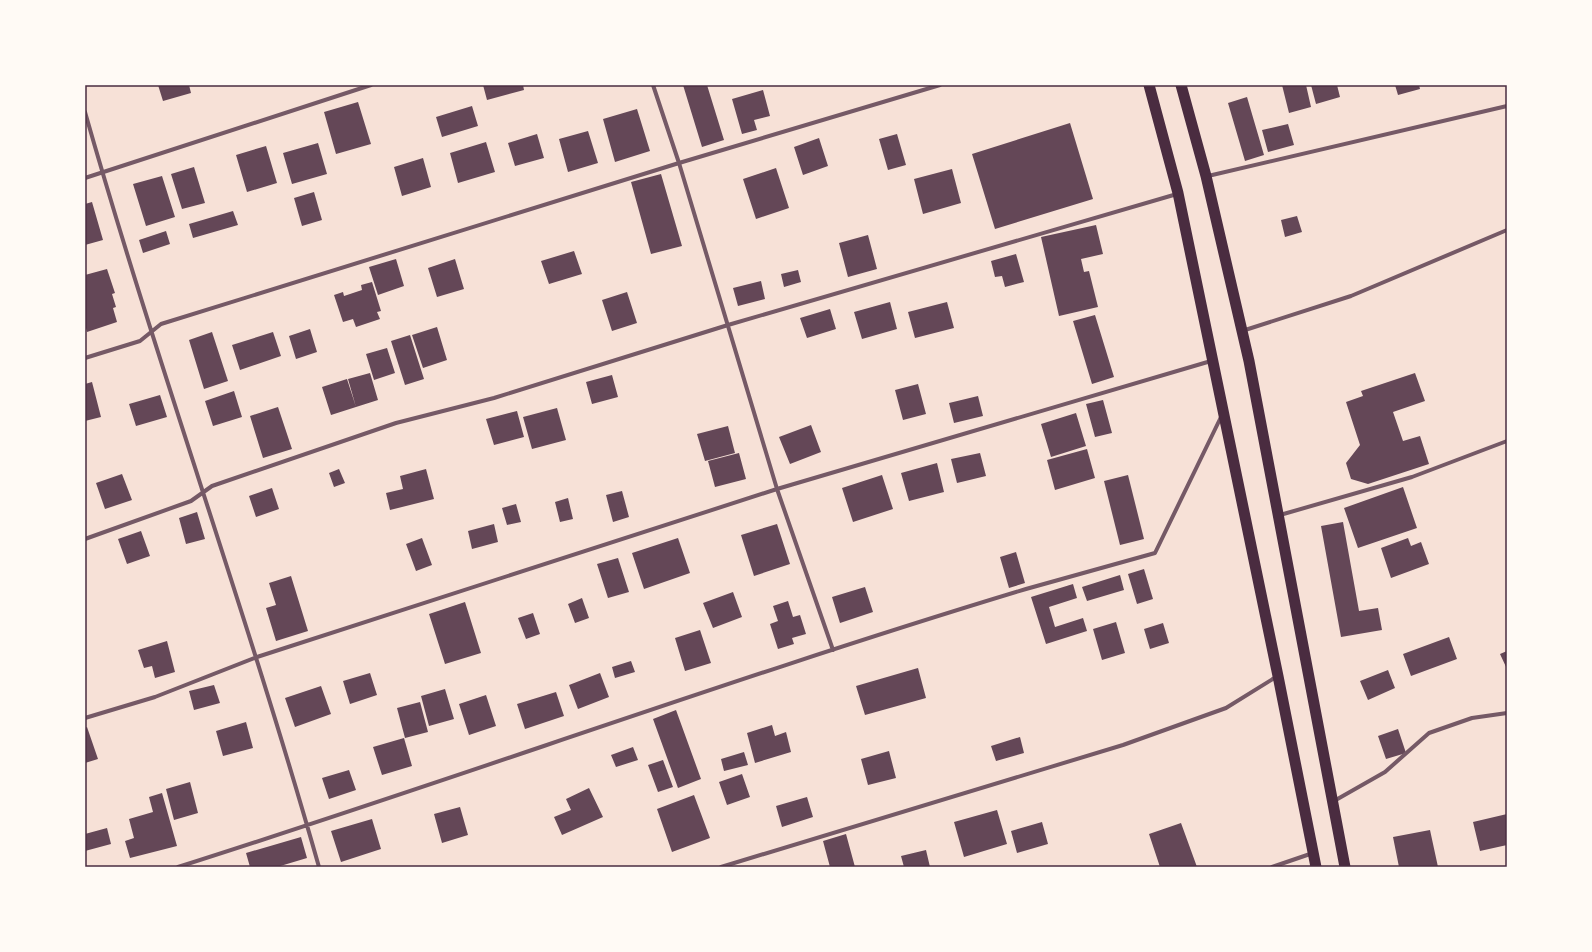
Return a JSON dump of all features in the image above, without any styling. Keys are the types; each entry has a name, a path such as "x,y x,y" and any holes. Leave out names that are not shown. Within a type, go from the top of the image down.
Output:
{"highway":[{"path":"1149,85 1178,193 1214,360 1316,867"},
{"path":"1182,85 1206,176 1249,361 1345,867"}],"street":[{"path":"85,178 372,85"},
{"path":"653,85 679,163 777,489 833,650"},
{"path":"85,358 140,342 161,324 679,163 940,85"},
{"path":"1206,176 1507,106"},
{"path":"85,112 151,333 202,493 257,657 319,867"},
{"path":"85,539 191,501 212,486 396,424 494,398 728,325 1178,193"},
{"path":"1242,331 1352,296 1507,230"},
{"path":"85,718 155,697 257,657 777,489 1214,360"},
{"path":"178,867 308,826 833,650 1028,589 1155,554 1224,411"},
{"path":"1278,516 1412,477 1507,442"},
{"path":"721,867 1123,745 1226,708 1278,676"},
{"path":"1332,802 1384,772 1429,733 1472,718 1507,713"},
{"path":"1272,867 1313,853"}],"building":[{"path":"158,85 189,85 191,93 163,101"},
{"path":"483,85 523,85 524,90 487,100"},
{"path":"683,85 707,85 724,140 702,147"},
{"path":"1282,85 1306,85 1311,107 1289,113"},
{"path":"1311,85 1337,85 1340,97 1316,104"},
{"path":"1395,85 1419,85 1420,89 1398,95"},
{"path":"763,90 770,116 754,120 757,130 742,134 732,99"},
{"path":"1247,97 1264,155 1245,161 1228,103"},
{"path":"358,102 371,144 336,154 324,112"},
{"path":"472,106 478,126 442,137 436,117"},
{"path":"637,109 650,151 615,162 603,119"},
{"path":"1070,123 1093,199 995,229 972,154"},
{"path":"1288,124 1294,145 1268,152 1262,130"},
{"path":"588,131 598,163 568,172 559,139"},
{"path":"537,134 544,158 515,166 508,143"},
{"path":"897,134 906,165 888,170 879,139"},
{"path":"819,138 828,166 803,175 794,147"},
{"path":"486,142 495,172 458,183 450,153"},
{"path":"318,143 327,174 292,184 283,153"},
{"path":"266,146 277,183 247,192 236,155"},
{"path":"423,158 431,187 402,196 394,167"},
{"path":"194,167 205,203 182,209 171,174"},
{"path":"776,168 789,208 756,219 743,179"},
{"path":"952,169 961,203 923,214 914,179"},
{"path":"661,174 682,246 651,254 631,182"},
{"path":"162,176 175,217 146,226 133,184"},
{"path":"314,192 322,220 302,226 294,198"},
{"path":"92,202 103,240 85,245 85,204"},
{"path":"233,211 238,225 193,238 189,224"},
{"path":"1297,216 1302,232 1285,237 1281,220"},
{"path":"1096,225 1103,254 1081,259 1084,272 1089,271 1098,307 1059,316 1041,237"},
{"path":"166,231 170,244 143,253 139,240"},
{"path":"868,235 877,269 848,277 839,243"},
{"path":"574,251 582,274 549,284 541,261"},
{"path":"1016,254 1024,282 1005,287 1002,276 995,277 991,261"},
{"path":"396,259 404,286 378,295 369,267"},
{"path":"455,259 464,289 437,297 428,268"},
{"path":"107,269 115,293 112,294 116,307 113,308 117,322 87,332 85,324 85,275"},
{"path":"798,270 801,282 784,287 781,274"},
{"path":"761,281 765,299 738,306 733,288"},
{"path":"372,282 381,311 377,312 380,319 356,327 353,319 343,322 334,295 343,292 344,296 362,290 361,285"},
{"path":"627,292 637,323 612,331 602,300"},
{"path":"890,302 897,329 862,339 854,312"},
{"path":"947,302 954,328 915,338 908,312"},
{"path":"830,309 836,329 807,338 800,318"},
{"path":"1095,315 1114,377 1092,384 1073,321"},
{"path":"437,327 447,360 423,368 412,335"},
{"path":"310,329 317,352 296,359 289,336"},
{"path":"212,332 228,381 204,389 189,340"},
{"path":"273,332 281,356 240,370 232,345"},
{"path":"410,335 424,379 405,385 391,341"},
{"path":"387,348 395,373 374,380 366,354"},
{"path":"370,373 378,400 356,407 348,379"},
{"path":"1415,373 1425,401 1393,412 1403,441 1420,436 1429,464 1368,484 1351,479 1346,463 1360,445 1346,402 1363,396 1361,391"},
{"path":"612,375 618,397 592,404 586,382"},
{"path":"347,379 356,407 331,415 322,387"},
{"path":"92,382 101,417 85,421 85,384"},
{"path":"918,384 926,414 903,420 895,390"},
{"path":"234,391 242,417 213,426 205,401"},
{"path":"160,395 167,417 136,426 129,404"},
{"path":"978,396 983,416 954,423 949,403"},
{"path":"1103,400 1112,433 1095,437 1086,404"},
{"path":"278,407 292,449 263,458 250,416"},
{"path":"557,408 566,440 532,449 523,417"},
{"path":"517,411 524,437 494,445 486,419"},
{"path":"1076,413 1086,446 1051,457 1041,424"},
{"path":"811,425 821,452 790,464 779,437"},
{"path":"728,426 735,453 705,461 697,434"},
{"path":"1087,449 1095,478 1055,490 1047,460"},
{"path":"739,453 746,479 715,487 708,461"},
{"path":"980,453 986,476 957,483 951,459"},
{"path":"937,463 944,492 909,501 901,473"},
{"path":"339,469 345,483 334,487 329,473"},
{"path":"426,469 434,499 390,510 386,493 403,489 400,476"},
{"path":"122,474 132,500 105,509 96,483"},
{"path":"882,475 893,509 853,522 842,488"},
{"path":"1128,475 1144,539 1120,545 1104,481"},
{"path":"1403,487 1417,528 1358,548 1344,508"},
{"path":"272,488 279,509 256,517 249,496"},
{"path":"622,491 629,517 613,522 606,495"},
{"path":"568,498 573,519 560,522 555,502"},
{"path":"516,504 521,522 507,525 502,508"},
{"path":"197,512 205,539 186,544 179,518"},
{"path":"1343,522 1359,611 1378,608 1382,630 1341,637 1321,526"},
{"path":"494,524 498,542 472,549 468,531"},
{"path":"777,524 790,564 754,576 741,535"},
{"path":"141,531 150,556 127,564 118,539"},
{"path":"422,538 432,565 416,571 406,544"},
{"path":"678,538 690,573 644,589 632,553"},
{"path":"1408,538 1411,546 1421,542 1429,564 1391,578 1381,548"},
{"path":"1016,552 1025,583 1009,588 1000,557"},
{"path":"618,558 629,592 608,598 597,564"},
{"path":"1144,569 1153,599 1137,604 1128,574"},
{"path":"1120,575 1124,590 1087,601 1082,587"},
{"path":"291,576 308,631 276,641 266,608 276,605 269,583"},
{"path":"1073,584 1077,598 1049,607 1055,627 1083,618 1087,631 1046,644 1031,597"},
{"path":"865,587 873,612 840,623 832,597"},
{"path":"733,592 742,617 713,628 703,603"},
{"path":"582,598 589,618 575,623 568,604"},
{"path":"788,601 793,617 800,615 806,634 792,638 794,644 778,649 770,624 778,621 773,606"},
{"path":"465,602 481,653 445,664 429,614"},
{"path":"533,613 540,634 526,639 518,618"},
{"path":"1116,622 1125,653 1102,660 1093,629"},
{"path":"1163,623 1169,643 1150,649 1144,629"},
{"path":"700,630 711,663 685,671 675,638"},
{"path":"1449,637 1457,659 1411,676 1403,654"},
{"path":"167,641 175,672 155,678 152,666 144,668 138,650"},
{"path":"1507,651 1507,669 1500,654"},
{"path":"631,661 635,672 615,678 612,667"},
{"path":"918,668 926,698 865,715 856,686"},
{"path":"1388,670 1395,688 1368,700 1360,681"},
{"path":"370,673 377,695 350,704 343,681"},
{"path":"600,673 609,697 578,709 569,685"},
{"path":"214,685 220,703 194,710 189,691"},
{"path":"321,686 331,714 295,727 285,698"},
{"path":"445,689 454,719 429,726 421,696"},
{"path":"556,692 564,716 525,729 517,704"},
{"path":"486,695 496,726 469,735 459,704"},
{"path":"420,702 428,732 405,738 397,708"},
{"path":"676,710 701,779 678,788 653,719"},
{"path":"246,722 253,748 223,756 216,731"},
{"path":"772,725 775,736 786,732 791,752 755,763 747,733"},
{"path":"87,727 98,759 85,763 85,728"},
{"path":"1398,729 1406,753 1386,759 1378,736"},
{"path":"1020,737 1024,753 996,761 991,746"},
{"path":"404,738 412,766 382,775 373,747"},
{"path":"633,747 638,760 616,767 611,755"},
{"path":"889,751 896,778 868,785 861,759"},
{"path":"744,752 748,765 724,771 721,759"},
{"path":"663,760 673,787 658,792 648,765"},
{"path":"349,770 356,790 329,799 322,778"},
{"path":"742,774 750,797 727,805 719,782"},
{"path":"190,782 198,813 174,820 166,789"},
{"path":"589,788 603,817 562,835 554,817 571,810 566,799"},
{"path":"162,793 177,846 130,858 125,841 134,838 129,819 153,812 149,797"},
{"path":"694,795 710,838 672,852 657,809"},
{"path":"807,797 813,817 782,827 776,806"},
{"path":"460,807 468,835 442,843 434,814"},
{"path":"997,810 1007,844 964,857 954,822"},
{"path":"1507,814 1507,845 1480,851 1473,822"},
{"path":"372,819 381,849 341,862 331,831"},
{"path":"1042,822 1048,844 1017,853 1011,831"},
{"path":"1181,823 1197,867 1160,867 1149,834"},
{"path":"107,828 111,844 85,851 85,834"},
{"path":"1430,830 1438,867 1399,867 1393,837"},
{"path":"846,834 855,867 830,867 823,841"},
{"path":"301,837 307,858 277,867 250,867 246,853"},
{"path":"926,850 930,867 904,867 901,856"}]}
